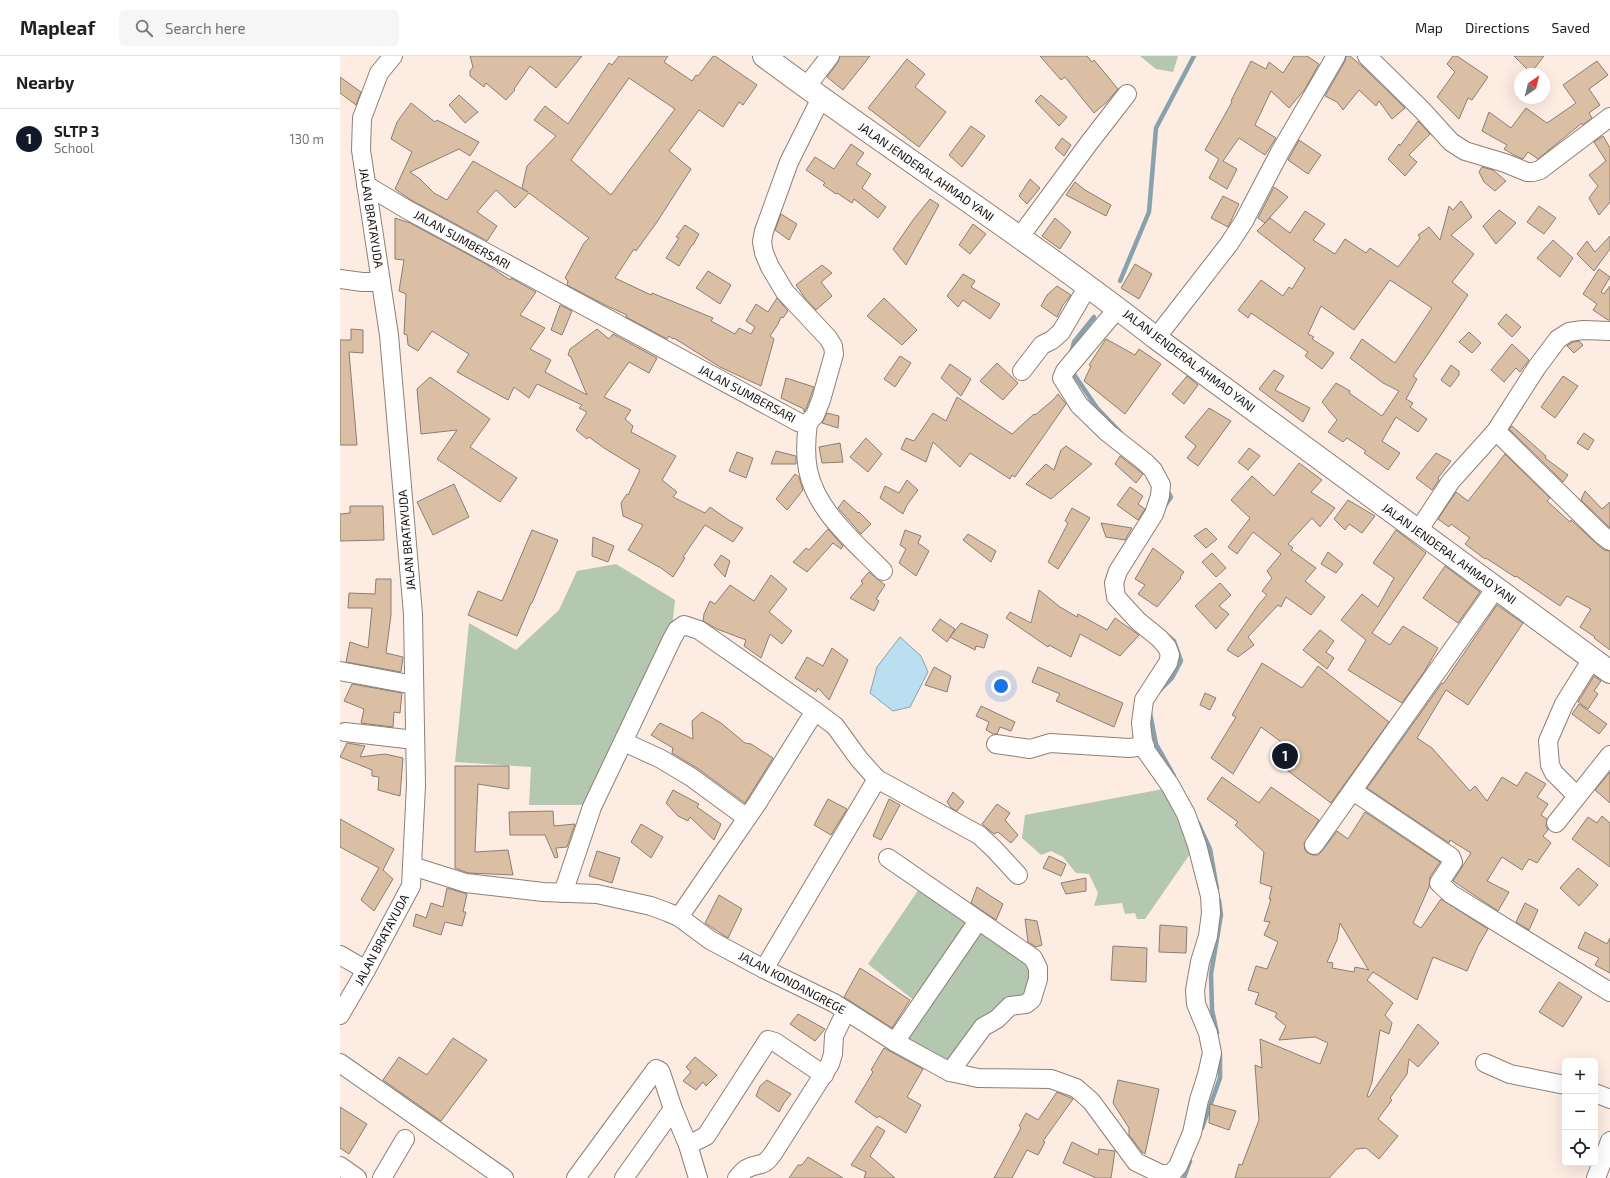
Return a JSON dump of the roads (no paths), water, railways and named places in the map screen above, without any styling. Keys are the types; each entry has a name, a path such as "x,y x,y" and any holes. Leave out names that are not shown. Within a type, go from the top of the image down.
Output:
{"main road":[{"name":"JALAN JENDERAL AHMAD YANI","path":"764,56 813,93 1117,307 1156,338 1418,532 1610,672"}],"street":[{"name":"JALAN BRATAYUDA","path":"340,1016 411,886 416,785 412,607 389,335 361,150 362,118 379,73 393,56"},
{"name":"JALAN SUMBERSARI","path":"366,186 798,422 804,424 808,423 815,414 820,400 834,354 832,346 828,338 785,292 764,253 762,242 764,231 790,162 813,93 830,56"},
{"path":"1156,338 1229,244 1244,221 1280,152 1336,56"},
{"path":"1367,56 1422,110 1451,142 1465,151 1506,163 1527,172 1540,170 1610,116"},
{"path":"1019,238 1089,143 1128,94"},
{"path":"340,279 362,282 381,282"},
{"path":"1022,371 1042,344 1052,340 1061,332 1089,287"},
{"path":"996,744 1030,749 1050,743 1129,748 1145,746 1141,723 1144,700 1168,663 1170,655 1167,647 1159,638 1138,621 1116,597 1114,583 1118,571 1154,514 1160,496 1161,485 1153,470 1145,462 1108,433 1079,405 1062,378 1117,307"},
{"path":"1418,532 1451,481 1496,431 1537,367 1558,339 1569,332 1583,330 1610,330"},
{"path":"808,423 806,442 808,470 820,500 853,541 883,570"},
{"path":"1496,431 1602,536 1610,541"},
{"path":"1314,845 1496,588"},
{"path":"564,893 592,807 672,639 677,630 684,625 699,630 815,711 835,726 859,759 877,779 979,835 1018,875"},
{"path":"1577,796 1554,773 1550,765 1548,741 1564,704 1592,659"},
{"path":"340,671 414,685"},
{"path":"678,918 747,818 815,711"},
{"path":"344,732 415,740"},
{"path":"624,742 661,758 747,818"},
{"name":"JALAN KONDANGREGE","path":"412,866 466,883 564,893 597,894 651,906 678,918 710,940 764,969 834,1003 895,1042 950,1072 978,1078 1051,1079 1076,1088 1091,1101 1136,1162 1166,1175 1171,1174 1174,1171 1183,1155 1192,1133 1199,1100 1208,1075 1212,1053 1208,1033 1196,1004 1195,990 1200,962 1208,936 1211,913 1210,896 1197,845 1186,814 1170,785 1146,751 1145,746"},
{"path":"1556,823 1610,755"},
{"path":"764,969 877,779"},
{"path":"1353,791 1452,857 1453,862 1439,884 1450,894 1610,992"},
{"path":"888,858 1033,958 1038,968 1038,979 1032,999 1026,1004 1010,1006 997,1020 979,1031 950,1072"},
{"path":"895,1042 978,921"},
{"path":"340,955 366,970"},
{"path":"736,1178 746,1169 762,1165 769,1160 810,1093 824,1075 830,1064 833,1054 834,1036 846,1011"},
{"path":"688,1145 706,1136 768,1040 775,1042 824,1075"},
{"path":"340,1063 504,1178"},
{"path":"1485,1063 1514,1076 1562,1084"},
{"path":"576,1178 654,1070 660,1071 673,1109 688,1145 698,1178"},
{"path":"1598,1094 1610,1099"},
{"path":"624,1178 673,1109"},
{"path":"382,1178 405,1139"},
{"path":"1596,1178 1610,1141"},
{"path":"340,1166 357,1178"}],"water":[{"path":"900,637 921,656 928,672 910,707 893,711 870,693 877,667"}],"waterway":[{"path":"1120,281 1149,212 1156,128 1194,56"},
{"path":"1071,354 1074,342 1094,317"},
{"path":"1071,370 1097,408 1121,433"},
{"path":"1164,507 1171,497 1167,490"},
{"path":"1158,692 1172,678 1181,661 1174,641 1168,636"},
{"path":"1150,713 1156,744 1174,776"},
{"path":"1198,823 1210,849 1217,889"},
{"path":"1217,1033 1212,1010 1211,974 1221,915 1219,900"},
{"path":"1202,1128 1220,1078 1220,1054"},
{"path":"1184,1178 1190,1161"}],"place":[{"name":"SLTP 3","path":"1285,756"}]}
